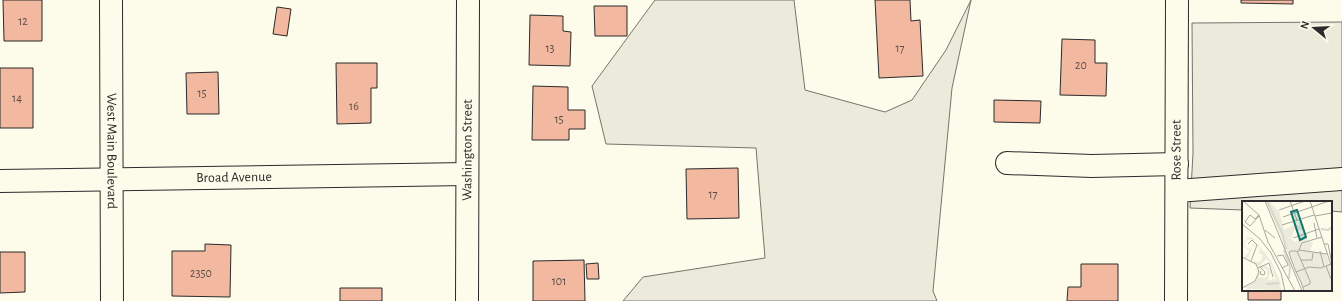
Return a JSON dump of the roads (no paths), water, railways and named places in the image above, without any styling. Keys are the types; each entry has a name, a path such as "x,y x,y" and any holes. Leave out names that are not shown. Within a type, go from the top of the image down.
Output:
{"street":[{"name":"West Main Boulevard","path":"111,0 112,301"},
{"name":"Washington Street","path":"467,301 468,0"},
{"name":"Rose Street","path":"1176,301 1178,0"},
{"path":"1007,163 1092,166 1177,164"},
{"name":"Broad Avenue","path":"0,181 467,174"},
{"path":"1177,191 1342,179"}]}
